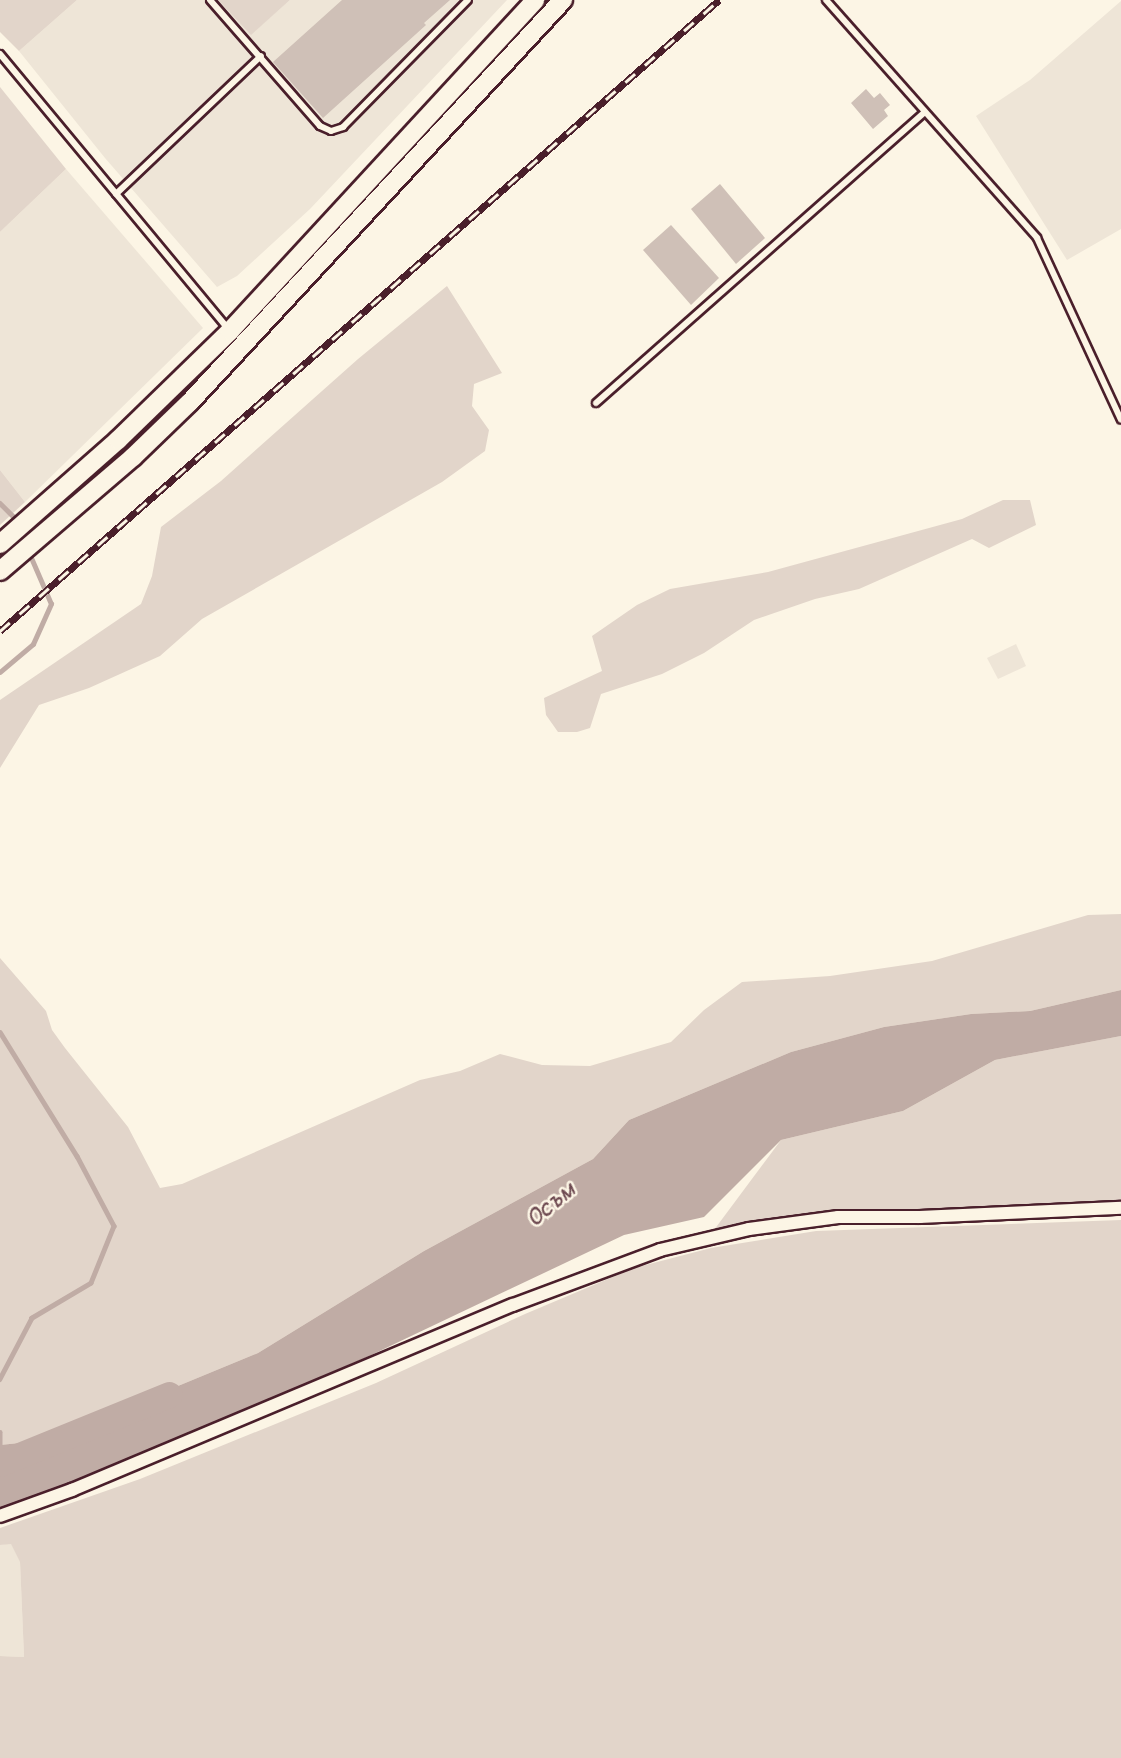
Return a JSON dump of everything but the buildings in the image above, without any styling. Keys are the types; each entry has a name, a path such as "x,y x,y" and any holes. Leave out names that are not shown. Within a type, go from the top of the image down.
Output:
{"main road":[{"path":"0,544 118,440 230,331 535,0"},
{"path":"0,571 133,457 244,347 563,0"}],"street":[{"path":"0,1517 72,1490 513,1305 660,1250 750,1229 838,1216 920,1217 1121,1208"}],"lane":[{"path":"210,0 320,125 331,131 343,127 468,0"},
{"path":"826,0 1037,238 1121,420"},
{"path":"0,54 244,347"},
{"path":"116,194 261,56"},
{"path":"596,403 924,113"}],"shaded area":[{"path":"0,0 77,0 19,51 0,32"},
{"path":"77,0 218,0 251,34 290,0 507,0 310,209 237,276 217,287 105,158 19,51"},
{"path":"218,0 290,0 251,35"},
{"path":"1121,1 1121,229 1067,260 976,116 1030,80"},
{"path":"0,87 66,169 0,232"},
{"path":"66,169 203,328 25,502 0,470 0,232"},
{"path":"447,286 502,373 474,384 472,406 489,430 485,451 442,482 202,619 160,656 89,688 39,705 0,768 0,700 141,604 152,576 161,527 221,481 358,359"},
{"path":"0,470 25,502 0,525"},
{"path":"1003,500 1030,500 1036,525 989,548 972,539 859,589 815,599 754,620 704,653 662,674 601,694 590,728 577,732 558,732 546,715 544,698 602,671 592,636 637,605 670,589 768,572 962,519"},
{"path":"1016,644 1026,666 998,679 987,658"},
{"path":"1121,914 1121,990 1030,1011 971,1014 884,1027 791,1052 629,1120 593,1159 424,1251 258,1353 161,1393 125,1417 78,1437 0,1445 0,958 46,1011 52,1030 128,1127 160,1188 182,1184 420,1080 460,1071 500,1054 542,1065 590,1066 671,1042 704,1010 742,982 830,976 932,961 1088,915"},
{"path":"1121,1036 1121,1208 881,1215 711,1234 781,1140 903,1111 995,1060"},
{"path":"1121,1220 1121,1758 0,1758 0,1656 24,1657 20,1562 11,1544 0,1545 0,1528 140,1479 376,1383 525,1314 634,1268 711,1248 816,1231"},
{"path":"11,1543 20,1561 24,1657 0,1656 0,1545"}],"water":[{"path":"1121,990 1121,1036 995,1060 903,1111 781,1140 704,1217 624,1235 254,1409 0,1511 0,1445 78,1437 125,1417 161,1393 258,1353 424,1251 593,1159 629,1120 791,1052 884,1027 971,1014 1030,1011"}],"waterway":[{"path":"0,503 15,518"},
{"path":"0,672 33,644 51,604 32,560"},
{"path":"0,1032 77,1156 114,1226 91,1283 32,1318 0,1379"},
{"name":"Осъм","path":"0,1464 170,1395"},
{"path":"0,1432 0,1449"}],"railway":[{"path":"0,631 719,0"}]}
